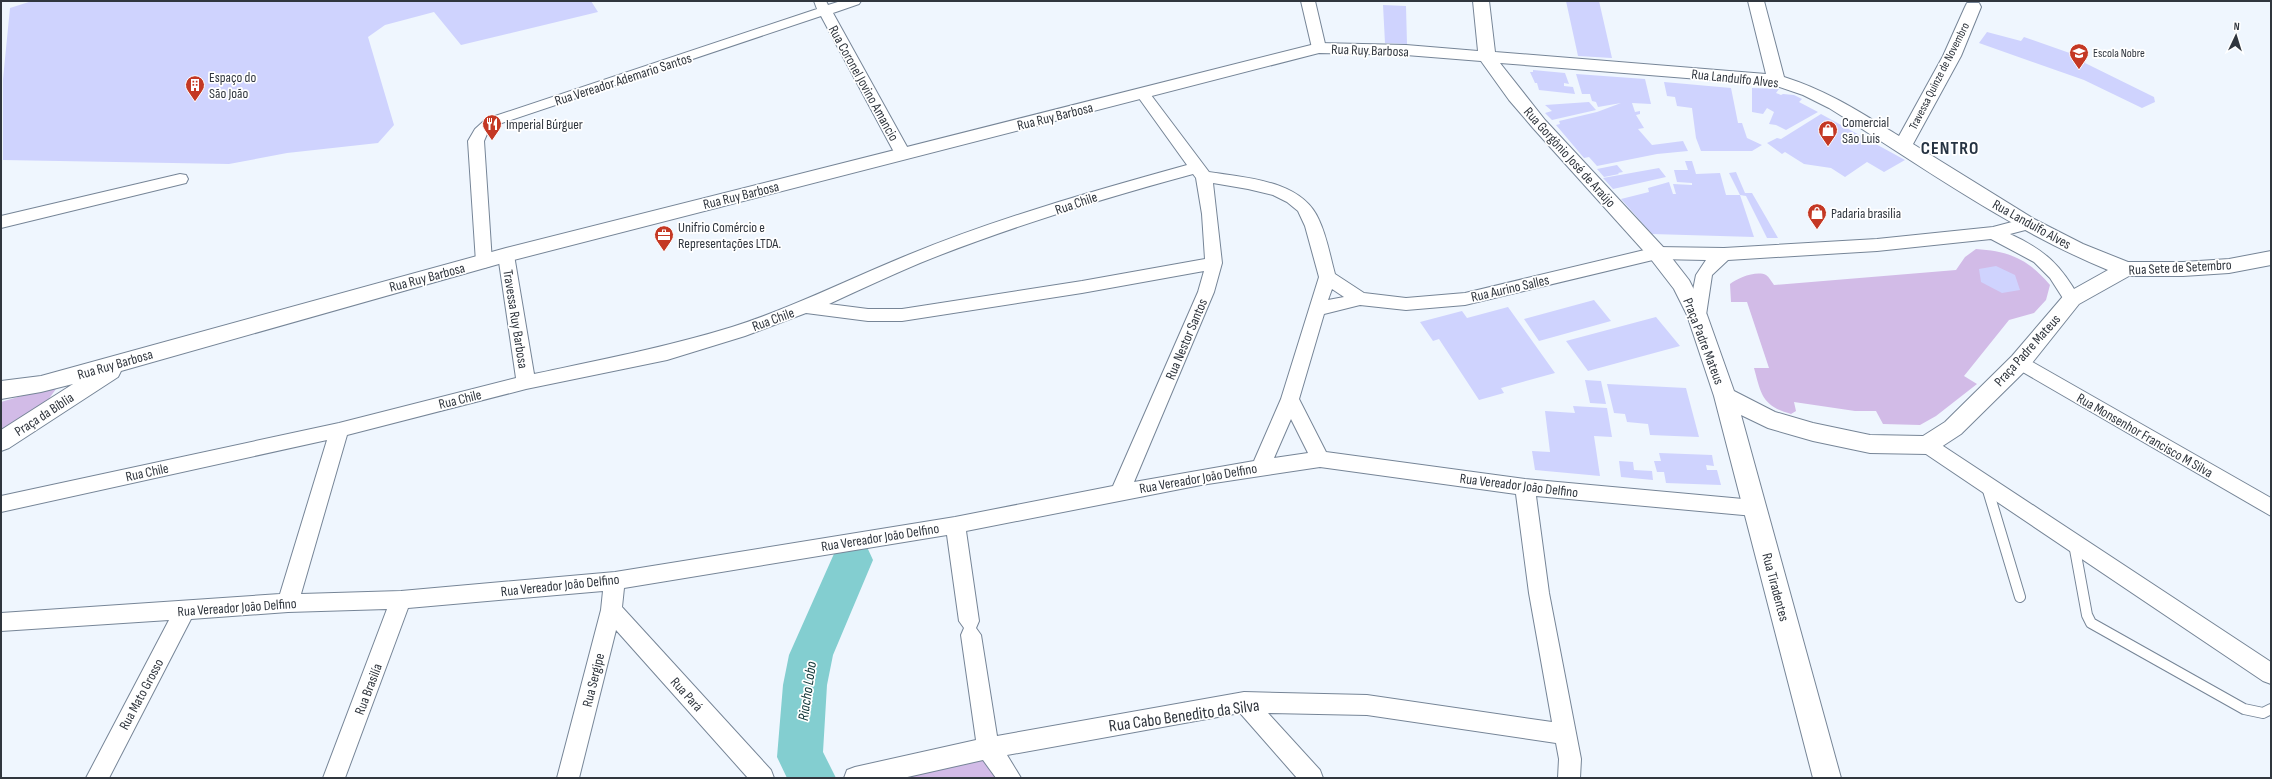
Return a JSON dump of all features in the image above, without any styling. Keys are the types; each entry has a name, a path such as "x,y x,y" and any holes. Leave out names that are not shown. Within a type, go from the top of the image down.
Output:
{"street":[{"name":"Rua Vereador Ademario Santos","path":"484,262 476,141 478,134 491,122 822,6 854,1"},
{"path":"1308,1 1318,48"},
{"path":"1481,1 1487,57"},
{"path":"1756,1 1776,80"},
{"name":"Travessa Quinze de Novembro","path":"1903,146 1952,56 1974,3"},
{"name":"Rua Coronel Jovino Amancio","path":"822,6 903,154"},
{"name":"Rua Ruy Barbosa","path":"1,390 41,384 506,255 1144,94 1318,48 1406,50 1487,57"},
{"name":"Rua Landulfo Alves","path":"1487,57 1776,80 1809,91 1835,104 2027,224 2076,249 2126,268"},
{"name":"Rua Gorgônio José de Araújo","path":"1487,57 1515,96 1539,124 1657,253"},
{"path":"1144,94 1200,173 1272,189 1291,198 1310,218 1327,278 1290,399 1261,467"},
{"name":"Rua Nestor Santos","path":"1120,492 1206,292 1214,262 1210,214 1200,173"},
{"name":"Rua Chile","path":"1,504 339,430 526,382 667,353 739,331 805,306 914,259 1111,191 1200,173"},
{"path":"1,222 180,179"},
{"path":"1657,253 1724,254 1877,245 1994,233 2027,224"},
{"path":"1994,233 2043,259 2061,280 2072,298"},
{"name":"Rua Aurino Salles","path":"1318,309 1360,299 1406,304 1465,299 1657,253"},
{"name":"Praça Padre Mateus","path":"1657,253 1682,285 1697,315 1725,396 1768,419 1813,432 1870,444 1927,446 1953,428 2020,362 2072,298"},
{"path":"1697,315 1704,275 1708,267 1724,254"},
{"name":"Travessa Ruy Barbosa","path":"506,255 526,382"},
{"name":"Rua Sete de Setembro","path":"2072,298 2126,268 2183,269 2221,266 2271,258"},
{"path":"805,306 868,315 902,315 1082,287 1214,262"},
{"name":"Rua Aurino Salles","path":"1327,278 1360,299"},
{"name":"Praça da Bíblia","path":"1,442 128,360"},
{"name":"Rua Monsenhor Francisco M Silva","path":"2020,362 2271,508"},
{"name":"Rua Tiradentes","path":"1725,396 1827,778"},
{"path":"1290,399 1320,459"},
{"path":"288,603 339,430"},
{"path":"1927,446 2271,674"},
{"name":"Rua Vereador João Delfino","path":"1,622 288,603 401,600 615,581 955,525 1120,492 1261,467 1320,459 1524,487 1754,508"},
{"path":"1524,487 1539,593 1564,734 1570,759 1569,778"},
{"path":"955,525 988,748 1010,778"},
{"name":"Rua Sergipe","path":"568,778 611,610 615,581"},
{"name":"Rua Brasilía","path":"334,778 401,600"},
{"name":"Rua Mato Grosso","path":"97,778 186,610"},
{"name":"Rua Pará","path":"611,610 763,778"},
{"path":"1244,702 1312,778"},
{"name":"Rua Cabo Benedito da Silva","path":"855,778 988,748 1244,702 1367,705 1564,734"}],"lane":[{"path":"1986,485 2020,597"},
{"path":"2074,544 2087,614 2091,623 2244,709 2263,713 2271,709"}],"shaded area":[{"path":"1976,249 2008,254 2017,258 2034,269 2050,285 2046,300 2034,313 2009,320 1964,376 1977,384 1936,416 1920,425 1883,424 1876,411 1855,411 1794,402 1796,411 1791,414 1774,407 1764,398 1754,368 1769,368 1747,302 1731,302 1730,284 1747,275 1758,273 1766,275 1774,285 1956,270 1965,257"},
{"path":"52,387 56,389 48,400 1,433 1,402"},
{"path":"989,754 1006,778 873,778"}],"building":[{"name":"Espaço do São João","path":"32,1 591,1 598,12 461,45 434,12 385,25 368,37 394,125 378,143 287,153 229,164 3,160 3,79 10,8"},
{"path":"1566,1 1599,1 1612,58 1578,56"},
{"path":"1383,5 1406,6 1407,44 1385,43"},
{"name":"Escola Nobre","path":"1987,32 2021,41 2024,37 2086,59 2085,63 2154,97 2155,102 2142,108 2084,80 1979,43"},
{"path":"1533,70 1565,73 1569,84 1564,83 1564,86 1573,87 1575,94 1539,90 1537,83 1535,83 1530,72 1533,72"},
{"path":"1576,74 1645,79 1651,104 1632,103 1635,112 1640,111 1640,114 1636,115 1644,128 1638,129 1652,145 1683,141 1688,151 1657,154 1597,166 1589,157 1584,158 1556,125 1560,124 1559,121 1597,112 1621,103 1598,107 1596,102 1592,101 1590,94 1582,94"},
{"path":"1664,82 1731,88 1738,123 1742,123 1747,138 1762,145 1752,151 1701,151 1696,138 1692,108 1677,106 1675,97 1667,96"},
{"path":"1752,88 1779,89 1776,93 1781,95 1794,95 1802,99 1799,102 1818,112 1786,130 1776,125 1769,124 1774,112 1767,108 1763,114 1752,112"},
{"path":"1589,102 1596,110 1552,120 1545,113 1552,111 1545,105"},
{"name":"Comercial São Luis","path":"1821,114 1905,160 1884,172 1867,162 1845,177 1831,168 1804,164 1785,152 1782,154 1767,143 1777,138 1781,139"},
{"path":"1685,161 1692,161 1696,174 1720,173 1726,195 1740,195 1754,237 1652,234 1621,199 1649,192 1648,188 1669,182 1673,194 1676,194 1673,184 1692,185 1692,183 1677,182 1674,170 1688,170"},
{"path":"1617,165 1623,172 1618,173 1619,174 1604,177 1597,169"},
{"path":"1659,168 1666,177 1613,189 1603,178"},
{"path":"1736,172 1745,193 1752,193 1778,238 1767,238 1746,196 1740,195 1729,173"},
{"path":"1996,266 2015,275 2020,290 2002,293 1981,282 1979,269"},
{"path":"1594,300 1611,321 1539,341 1524,319"},
{"path":"1508,307 1555,373 1501,388 1504,393 1479,400 1439,339 1433,341 1420,322 1462,311 1467,318"},
{"path":"1656,317 1680,346 1588,371 1566,341"},
{"path":"1585,380 1601,381 1606,404 1590,403"},
{"path":"1607,384 1686,388 1699,437 1650,435 1648,424 1627,422 1625,414 1614,413"},
{"path":"1573,406 1607,408 1612,437 1594,436 1600,476 1535,470 1532,451 1550,452 1545,411 1575,413"},
{"path":"1659,453 1712,455 1714,466 1706,465 1707,470 1717,470 1721,485 1666,483 1664,472 1657,472 1654,461 1661,461"},
{"path":"1619,461 1633,462 1634,470 1652,471 1653,480 1621,477"}],"waterway":[{"name":"Riacho Lobo","path":"813,778 800,757 805,685 811,655 852,560"}],"place":[{"name":"Escola Nobre","path":"2079,70"},
{"name":"Espaço do São João","path":"195,102"},
{"name":"Imperial Búrguer","path":"492,141"},
{"name":"Comercial São Luis","path":"1828,147"},
{"name":"Padaria brasilia","path":"1817,230"},
{"name":"Unifrio Comércio e Representações LTDA.","path":"664,252"}],"district":[{"name":"CENTRO","path":"1950,148"}]}
